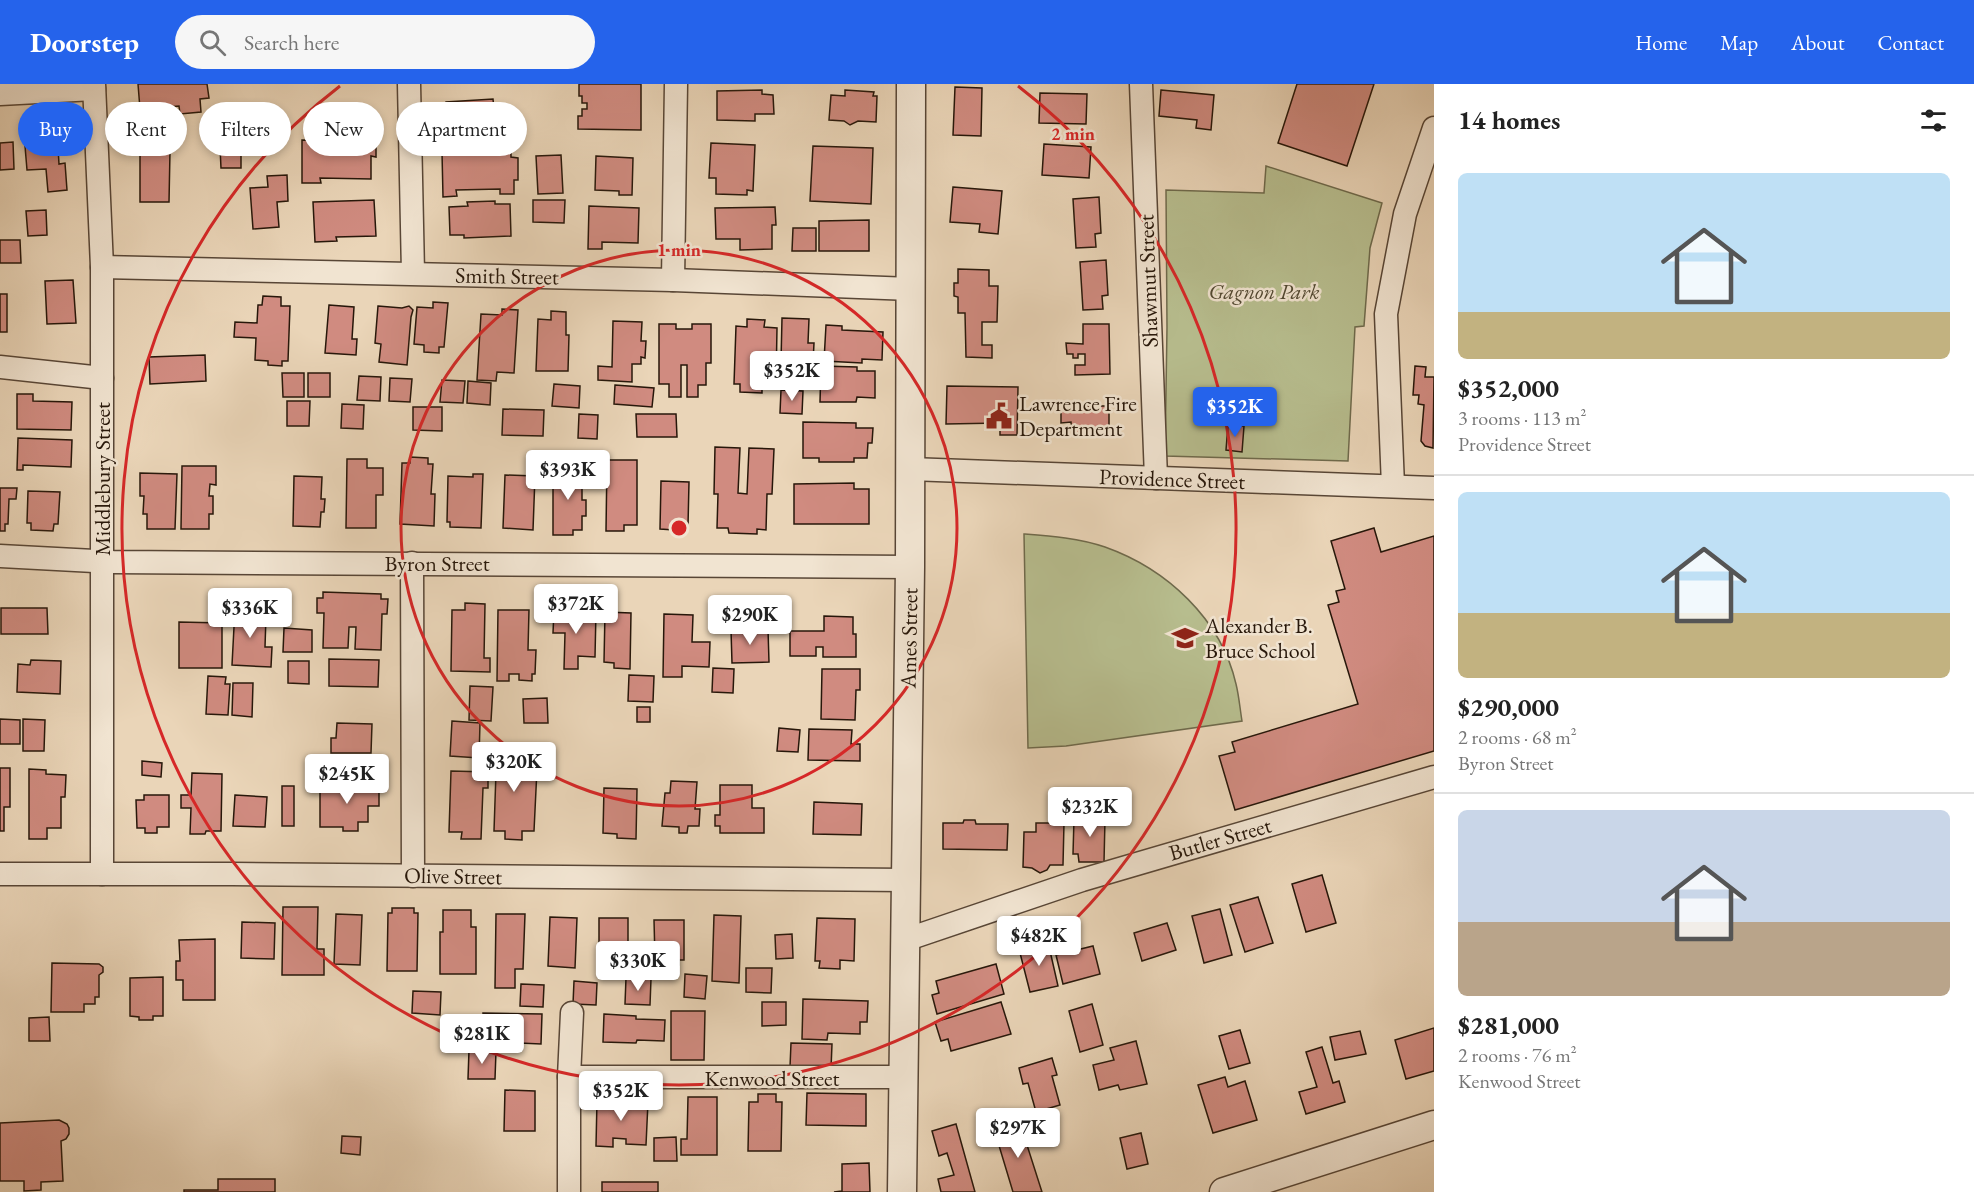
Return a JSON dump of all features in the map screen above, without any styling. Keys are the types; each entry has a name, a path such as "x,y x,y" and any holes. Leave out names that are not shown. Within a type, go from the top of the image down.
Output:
{"street":[{"path":"409,84 413,273"},
{"path":"673,280 676,84"},
{"name":"Ames Street","path":"902,1192 910,567 911,84"},
{"name":"Shawmut Street","path":"1141,84 1156,478"},
{"path":"0,94 94,86"},
{"name":"Middlebury Street","path":"94,86 102,267 102,874"},
{"path":"1393,486 1386,314 1405,214 1434,128"},
{"name":"Smith Street","path":"102,267 673,280 911,289"},
{"path":"0,366 102,378"},
{"name":"Providence Street","path":"910,469 1434,488"},
{"name":"Byron Street","path":"0,556 102,561 910,567"},
{"path":"412,563 412,876"},
{"name":"Butler Street","path":"905,940 1082,880 1434,777"},
{"name":"Olive Street","path":"0,874 906,880"},
{"path":"569,1192 569,1077 572,1013"},
{"name":"Kenwood Street","path":"569,1077 904,1077"},
{"path":"1224,1192 1434,1125"}],"green space":[{"name":"Gagnon Park","path":"1266,166 1382,203 1370,248 1364,326 1355,327 1348,461 1165,456 1166,190 1264,193"},
{"path":"1024,534 1075,539 1105,547 1150,569 1170,583 1188,599 1218,638 1229,660 1236,684 1242,721 1066,746 1028,748"}],"building":[{"path":"138,84 207,84 209,98 200,99 199,112 187,113 187,102 139,102"},
{"path":"579,84 641,84 641,130 578,129 578,116 582,116 582,109 587,109 587,103 582,103 582,96 579,96"},
{"path":"1297,84 1374,84 1347,166 1278,143"},
{"path":"955,87 982,88 981,136 953,135"},
{"path":"762,90 762,94 773,95 774,114 755,114 755,121 717,120 717,91"},
{"path":"845,90 874,92 873,96 877,96 876,122 858,121 850,125 844,121 829,120 831,95 845,96"},
{"path":"1161,90 1214,95 1211,130 1196,128 1197,120 1159,116"},
{"path":"1040,93 1087,94 1086,124 1039,123"},
{"path":"493,99 493,102 446,102"},
{"path":"302,140 303,156 371,156 371,179 320,178 321,183 302,183"},
{"path":"13,142 14,169 0,170 0,143"},
{"path":"711,143 755,145 753,191 747,190 747,195 716,194 716,178 709,178"},
{"path":"1044,144 1091,147 1089,178 1042,175"},
{"path":"813,146 873,148 871,204 810,201"},
{"path":"561,155 563,193 538,194 536,156"},
{"path":"26,156 59,156 59,164 65,163 67,190 48,192 46,169 27,170"},
{"path":"140,156 170,156 169,202 140,202"},
{"path":"220,156 241,156 241,168 221,168"},
{"path":"442,156 511,156 518,158 518,180 514,180 514,194 500,194 500,189 456,190 457,196 443,197"},
{"path":"596,156 633,158 632,195 619,195 619,191 595,190"},
{"path":"287,175 288,201 277,202 279,227 253,229 250,188 268,187 267,176"},
{"path":"953,187 1002,191 998,234 979,232 980,224 950,222"},
{"path":"1099,197 1101,233 1095,234 1096,247 1076,248 1073,199"},
{"path":"374,200 376,236 336,237 337,241 315,242 313,202"},
{"path":"533,200 565,200 564,223 533,222"},
{"path":"495,201 495,204 510,204 511,236 464,238 464,235 450,235 449,207 468,206 467,202"},
{"path":"589,206 639,208 638,243 602,242 602,249 588,249"},
{"path":"775,207 776,225 772,225 772,249 740,250 740,239 716,239 715,208"},
{"path":"46,210 47,235 28,236 26,211"},
{"path":"869,220 869,251 819,251 819,221"},
{"path":"793,228 816,228 816,251 792,251"},
{"path":"0,240 20,240 21,263 0,263"},
{"path":"1106,260 1108,295 1102,296 1103,309 1083,310 1080,262"},
{"path":"958,269 989,270 989,286 998,286 997,322 982,322 982,345 992,345 992,358 966,357 965,313 958,313 958,297 954,296 954,283 958,283"},
{"path":"73,280 76,323 47,324 45,281"},
{"path":"0,294 7,294 7,332 0,332"},
{"path":"263,296 281,297 281,306 290,306 288,361 282,361 282,366 268,365 268,361 255,360 256,338 234,337 235,322 257,323 258,305 262,305"},
{"path":"433,302 448,303 444,347 439,347 439,353 424,352 424,345 414,344 417,307 433,308"},
{"path":"329,305 354,307 352,339 357,339 356,355 325,353"},
{"path":"378,306 402,308 409,306 413,310 407,365 379,362 381,344 375,343"},
{"path":"502,309 518,310 514,373 497,372 496,381 477,380 481,314 502,315"},
{"path":"551,311 566,312 566,335 569,335 568,371 536,371 538,319 551,320"},
{"path":"782,318 809,319 808,343 814,343 813,363 781,362"},
{"path":"747,319 765,320 764,327 777,328 776,383 762,383 762,393 740,392 740,384 734,384 736,326 747,327"},
{"path":"613,321 642,322 641,341 646,341 645,358 641,357 641,364 632,364 632,382 598,380 598,366 612,367"},
{"path":"659,324 676,324 676,329 692,329 692,324 711,324 711,363 706,363 706,385 698,385 698,397 687,397 687,365 681,365 681,397 669,397 669,384 659,384"},
{"path":"1083,324 1109,324 1110,374 1075,375 1075,365 1085,365 1085,354 1078,354 1078,358 1073,358 1073,354 1067,354 1066,343 1083,344"},
{"path":"826,325 842,326 842,330 883,332 882,360 862,359 862,363 824,361"},
{"path":"205,355 206,381 150,384 149,357"},
{"path":"821,366 857,367 857,371 875,371 875,398 857,397 856,402 820,402"},
{"path":"1415,366 1426,367 1425,377 1434,377 1433,448 1425,446 1421,441 1424,405 1418,404 1419,395 1413,395"},
{"path":"282,373 304,373 304,397 283,397"},
{"path":"308,373 330,373 330,397 308,397"},
{"path":"359,376 381,377 380,401 357,400"},
{"path":"390,378 412,379 410,402 389,401"},
{"path":"442,380 465,381 463,403 440,402"},
{"path":"468,381 491,383 490,405 467,403"},
{"path":"554,384 580,386 579,408 552,406"},
{"path":"615,385 654,388 652,407 614,404"},
{"path":"947,386 1018,387 1017,435 1000,435 1000,423 946,424"},
{"path":"781,390 803,391 802,414 780,413"},
{"path":"17,394 33,394 33,401 72,402 71,430 17,429"},
{"path":"287,401 310,401 309,426 287,426"},
{"path":"342,404 364,405 363,429 341,428"},
{"path":"1061,406 1109,406 1109,433 1072,434 1071,422 1061,423"},
{"path":"413,407 442,407 442,431 413,430"},
{"path":"503,409 544,410 543,436 502,435"},
{"path":"579,414 598,415 597,439 578,438"},
{"path":"636,414 676,414 677,437 637,437"},
{"path":"803,422 856,423 856,428 873,428 872,443 868,443 867,458 854,458 854,462 819,462 819,458 803,458"},
{"path":"1228,425 1244,426 1242,452 1226,450"},
{"path":"18,438 72,440 71,467 23,465 23,470 17,470"},
{"path":"715,447 740,448 738,493 747,494 749,448 774,449 772,494 767,494 766,530 757,529 757,534 729,533 728,528 717,528 718,494 714,494"},
{"path":"410,457 428,458 428,464 433,464 431,494 435,494 434,526 400,524 402,463 410,463"},
{"path":"347,459 367,459 367,468 383,468 383,495 376,495 376,528 346,528"},
{"path":"607,460 637,460 637,525 624,525 624,531 606,531"},
{"path":"182,466 216,466 216,485 210,484 209,496 213,496 213,514 209,514 209,529 181,529"},
{"path":"553,468 582,468 582,500 586,500 586,516 582,516 582,530 573,530 573,535 553,535"},
{"path":"140,473 177,474 175,529 147,529 147,514 143,514 144,496 140,496"},
{"path":"473,474 483,474 481,528 450,527 450,522 447,522 448,476 473,477"},
{"path":"505,475 535,476 533,530 503,528"},
{"path":"294,476 322,477 321,499 325,499 320,527 293,526"},
{"path":"661,481 689,482 688,526 674,526 674,530 660,529"},
{"path":"854,483 854,489 869,489 869,524 794,524 794,484"},
{"path":"0,488 17,488 16,499 9,499 8,524 5,524 5,531 0,531"},
{"path":"28,491 60,492 58,524 54,524 53,531 31,530 31,523 27,523"},
{"path":"1374,528 1381,552 1434,536 1434,751 1235,810 1219,756 1235,752 1232,742 1358,704 1328,605 1339,602 1336,591 1345,589 1331,541"},
{"path":"323,592 381,594 381,599 388,599 387,614 382,614 381,650 355,649 356,627 349,627 348,648 323,648 324,613 317,613 317,598 323,598"},
{"path":"465,603 485,604 484,658 490,658 490,672 451,671 452,610 465,610"},
{"path":"1,608 47,608 48,634 1,634"},
{"path":"235,608 261,609 261,616 266,616 265,647 272,647 271,667 232,665"},
{"path":"498,610 529,610 528,650 536,650 535,674 532,674 532,681 519,680 519,674 509,674 509,681 497,681"},
{"path":"554,610 596,611 595,657 578,656 578,669 564,669 565,633 553,633"},
{"path":"605,612 631,613 630,669 614,668 614,663 604,662"},
{"path":"664,614 693,615 692,642 710,642 709,667 682,666 682,677 663,677"},
{"path":"824,616 853,617 856,657 823,657 823,647 816,647 816,656 790,656 790,631 824,631"},
{"path":"179,622 222,623 222,668 179,668"},
{"path":"750,625 757,625 757,629 768,629 769,662 732,663 731,630 750,630"},
{"path":"284,628 312,630 312,652 283,652"},
{"path":"329,659 379,660 378,687 329,686"},
{"path":"31,660 61,661 60,694 17,692 18,664 30,665"},
{"path":"288,661 309,661 309,684 288,683"},
{"path":"713,668 734,669 733,693 712,692"},
{"path":"822,669 860,669 860,690 856,690 855,720 821,719"},
{"path":"629,675 654,676 653,702 628,701"},
{"path":"208,676 226,677 225,684 230,684 228,715 206,714"},
{"path":"233,683 253,683 252,717 232,715"},
{"path":"470,686 493,687 491,721 469,720"},
{"path":"547,698 548,723 524,723 523,699"},
{"path":"637,707 650,707 650,722 637,722"},
{"path":"0,719 20,720 20,744 0,744"},
{"path":"23,719 45,720 44,751 23,751"},
{"path":"452,721 480,723 479,758 450,756"},
{"path":"337,723 372,724 371,753 331,753 331,738 336,738"},
{"path":"779,728 800,730 798,752 777,751"},
{"path":"809,729 852,730 851,744 860,744 860,761 808,760"},
{"path":"497,743 520,744 520,768 537,769 534,831 522,831 522,840 505,839 505,831 494,831"},
{"path":"142,761 162,763 161,777 142,775"},
{"path":"0,768 10,768 10,807 4,807 4,831 0,831"},
{"path":"29,769 46,770 46,774 66,775 65,797 61,797 61,828 47,828 47,839 29,839"},
{"path":"451,771 488,772 488,788 483,788 481,839 461,839 462,832 449,832"},
{"path":"192,773 222,774 221,831 190,834 191,808 181,808 181,795 191,795"},
{"path":"671,781 697,782 695,809 700,809 699,826 688,826 687,833 679,833 679,827 662,826 665,793 670,793"},
{"path":"320,784 379,785 379,806 368,806 368,822 358,822 358,831 343,831 343,827 320,827"},
{"path":"720,785 752,785 752,808 764,808 764,833 720,833 720,826 715,826 715,815 720,815"},
{"path":"282,786 294,786 294,826 282,826"},
{"path":"604,788 637,789 636,839 617,838 617,834 603,833"},
{"path":"144,795 169,795 169,827 157,827 157,833 145,833 145,828 137,828 136,800 144,800"},
{"path":"235,795 267,797 265,827 233,826"},
{"path":"814,802 862,804 861,835 813,834"},
{"path":"1093,812 1109,812 1109,819 1105,819 1104,862 1079,862 1078,854 1073,854 1074,819 1093,819"},
{"path":"964,820 975,820 976,824 1008,824 1007,850 943,849 943,823 963,823"},
{"path":"1036,823 1064,823 1063,865 1050,865 1047,870 1040,873 1032,868 1023,867 1024,832 1036,832"},
{"path":"1322,875 1336,923 1306,932 1292,884"},
{"path":"1258,897 1273,943 1245,952 1230,905"},
{"path":"283,907 318,907 317,949 324,949 324,975 282,975"},
{"path":"392,908 414,908 414,913 418,913 417,971 387,971 388,913 392,913"},
{"path":"1220,909 1232,955 1204,963 1192,916"},
{"path":"443,910 471,910 471,927 476,927 476,974 440,974 440,932 443,932"},
{"path":"336,914 362,915 360,965 334,964"},
{"path":"496,914 525,914 523,969 515,969 515,988 495,988"},
{"path":"714,915 741,916 739,983 712,981"},
{"path":"550,917 577,918 575,968 548,966"},
{"path":"599,918 628,918 628,969 599,970"},
{"path":"817,918 855,919 854,961 840,960 840,969 819,968 820,961 815,961"},
{"path":"654,920 684,920 684,960 679,960 679,965 674,965 674,971 658,972 658,959 655,959"},
{"path":"242,922 275,923 274,959 241,958"},
{"path":"1167,923 1176,950 1142,961 1134,933"},
{"path":"792,934 793,958 776,959 775,935"},
{"path":"215,939 215,1000 183,1000 183,980 176,980 176,961 180,961 179,940"},
{"path":"1048,942 1058,986 1030,992 1019,949"},
{"path":"1093,946 1100,974 1063,984 1056,955"},
{"path":"52,963 99,964 103,967 103,972 99,975 99,997 95,997 95,1004 84,1004 84,1012 51,1012"},
{"path":"996,964 1004,994 937,1014 932,995 939,993 936,981"},
{"path":"746,968 772,968 771,993 746,992"},
{"path":"685,974 707,976 705,999 684,997"},
{"path":"163,977 163,1016 153,1016 153,1020 139,1020 139,1017 130,1016 130,978"},
{"path":"626,978 651,979 650,1005 625,1004"},
{"path":"574,981 597,983 596,1005 573,1004"},
{"path":"521,984 544,985 543,1007 520,1006"},
{"path":"413,991 441,992 440,1015 412,1013"},
{"path":"803,999 868,1001 867,1022 860,1022 860,1034 828,1033 827,1040 802,1039"},
{"path":"762,1002 786,1002 786,1025 762,1026"},
{"path":"1001,1002 1011,1034 951,1051 948,1039 941,1041 935,1022"},
{"path":"1092,1004 1103,1045 1080,1052 1069,1011"},
{"path":"671,1011 705,1011 704,1060 671,1060"},
{"path":"483,1013 542,1014 541,1044 499,1042 500,1047 477,1046 477,1024 483,1024"},
{"path":"604,1014 636,1016 636,1019 665,1020 664,1041 603,1042"},
{"path":"49,1017 50,1041 29,1041 29,1018"},
{"path":"1434,1028 1434,1071 1406,1079 1395,1040"},
{"path":"1240,1030 1250,1063 1229,1069 1219,1036"},
{"path":"1360,1031 1366,1054 1335,1060 1330,1037"},
{"path":"1136,1041 1147,1084 1120,1090 1118,1085 1099,1090 1093,1065 1114,1060 1110,1048"},
{"path":"791,1043 832,1044 831,1069 790,1067"},
{"path":"1322,1047 1333,1083 1339,1081 1345,1102 1306,1114 1299,1092 1317,1087 1306,1052"},
{"path":"469,1050 496,1051 495,1079 468,1079"},
{"path":"1052,1058 1057,1075 1052,1076 1060,1105 1036,1112 1028,1083 1023,1084 1019,1068"},
{"path":"1225,1077 1228,1087 1245,1081 1257,1120 1213,1133 1198,1085"},
{"path":"505,1090 535,1091 535,1131 504,1131"},
{"path":"807,1093 866,1094 866,1126 806,1125"},
{"path":"758,1094 776,1094 776,1102 782,1102 781,1151 748,1151 749,1102 758,1102"},
{"path":"688,1097 717,1097 717,1155 681,1155 681,1139 687,1139"},
{"path":"597,1100 648,1102 646,1145 626,1144 626,1139 613,1138 613,1147 596,1146"},
{"path":"59,1120 67,1124 69,1128 66,1139 61,1141 63,1181 41,1182 41,1190 24,1191 24,1181 0,1181 0,1123"},
{"path":"1019,1120 1042,1192 1013,1192 997,1139 1002,1137 998,1127"},
{"path":"956,1124 975,1192 941,1192 938,1179 954,1175 947,1153 939,1156 932,1131"},
{"path":"1141,1133 1148,1164 1127,1169 1120,1138"},
{"path":"342,1136 361,1137 360,1155 341,1153"},
{"path":"676,1137 677,1161 654,1161 654,1138"},
{"path":"869,1163 870,1192 834,1192 842,1191 842,1164"},
{"path":"218,1179 275,1179 275,1192 184,1192 184,1190 218,1190"},
{"path":"602,1182 658,1182 658,1192 602,1192"}],"place":[{"name":"Lawrence Fire Department","path":"999,416"},
{"name":"Alexander B. Bruce School","path":"1185,638"}]}
